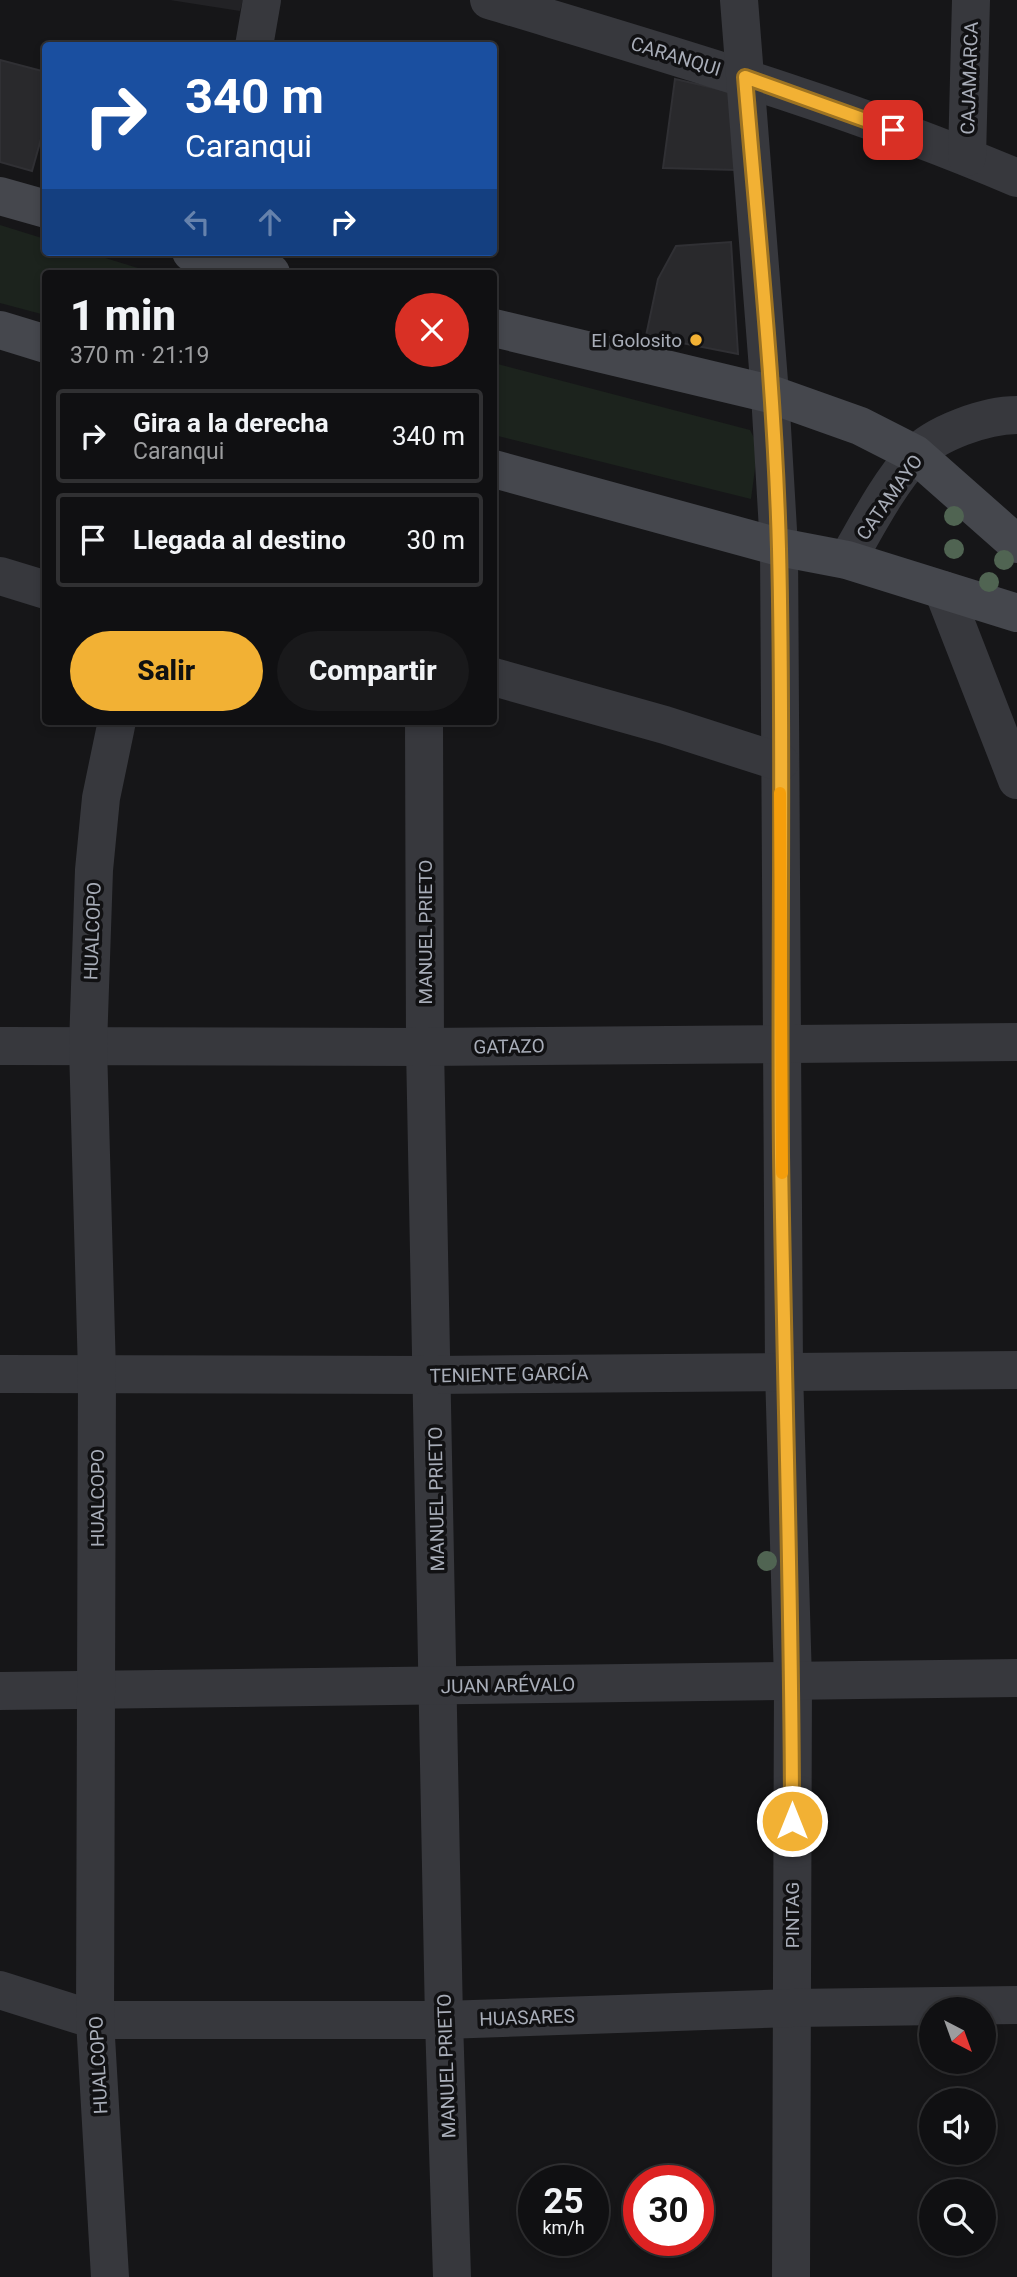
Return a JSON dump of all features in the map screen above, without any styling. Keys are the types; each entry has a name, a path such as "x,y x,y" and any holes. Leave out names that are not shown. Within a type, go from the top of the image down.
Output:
{"street":[{"path":"255,42 262,0"},
{"name":"CARANQUI","path":"489,0 745,77 967,157 1017,178"},
{"name":"PINTAG","path":"739,0 770,394 779,547 784,1371 793,1681 792,2277"},
{"name":"CAJAMARCA","path":"967,157 971,0"},
{"path":"0,196 42,208"},
{"path":"210,259 258,270"},
{"path":"497,329 770,394 860,426 915,454 1017,544"},
{"path":"0,330 42,343"},
{"name":"CATAMAYO","path":"847,560 876,510 915,454 953,431 997,415 1017,415"},
{"path":"497,470 779,547 847,560 1017,613"},
{"path":"0,576 42,589"},
{"path":"943,590 1017,780"},
{"path":"497,678 665,725 780,762"},
{"name":"HUALCOPO","path":"110,2277 95,2020 97,1373 88,1046 94,870 101,799 116,725"},
{"name":"MANUEL PRIETO","path":"424,725 425,1047 434,1375 444,2020 452,2277"},
{"name":"GATAZO","path":"0,1046 425,1047 1017,1042"},
{"name":"TENIENTE GARCÍA","path":"0,1374 434,1375 1017,1370"},
{"name":"JUAN ARÉVALO","path":"0,1691 1017,1678"},
{"name":"HUASARES","path":"0,1990 95,2020 444,2020 792,2008 1017,2005"}],"shaded area":[{"path":"170,0 243,0 240,11"},
{"path":"0,225 42,238 42,256 99,256 144,270 42,270 42,314 0,303"},
{"path":"497,364 750,430 758,446 751,499 497,436"}],"building":[{"path":"0,60 42,71 42,135 32,171 0,162"},
{"path":"675,79 731,92 737,170 663,168"},
{"path":"731,242 738,354 646,336 658,279 676,246"}],"slow traffic":[{"path":"780,793 782,1173"}],"place":[{"name":"El Golosito","path":"696,340"}],"route":[{"path":"792,1821 792,1648 784,1371 780,1043 779,547 745,77 893,130"}]}
